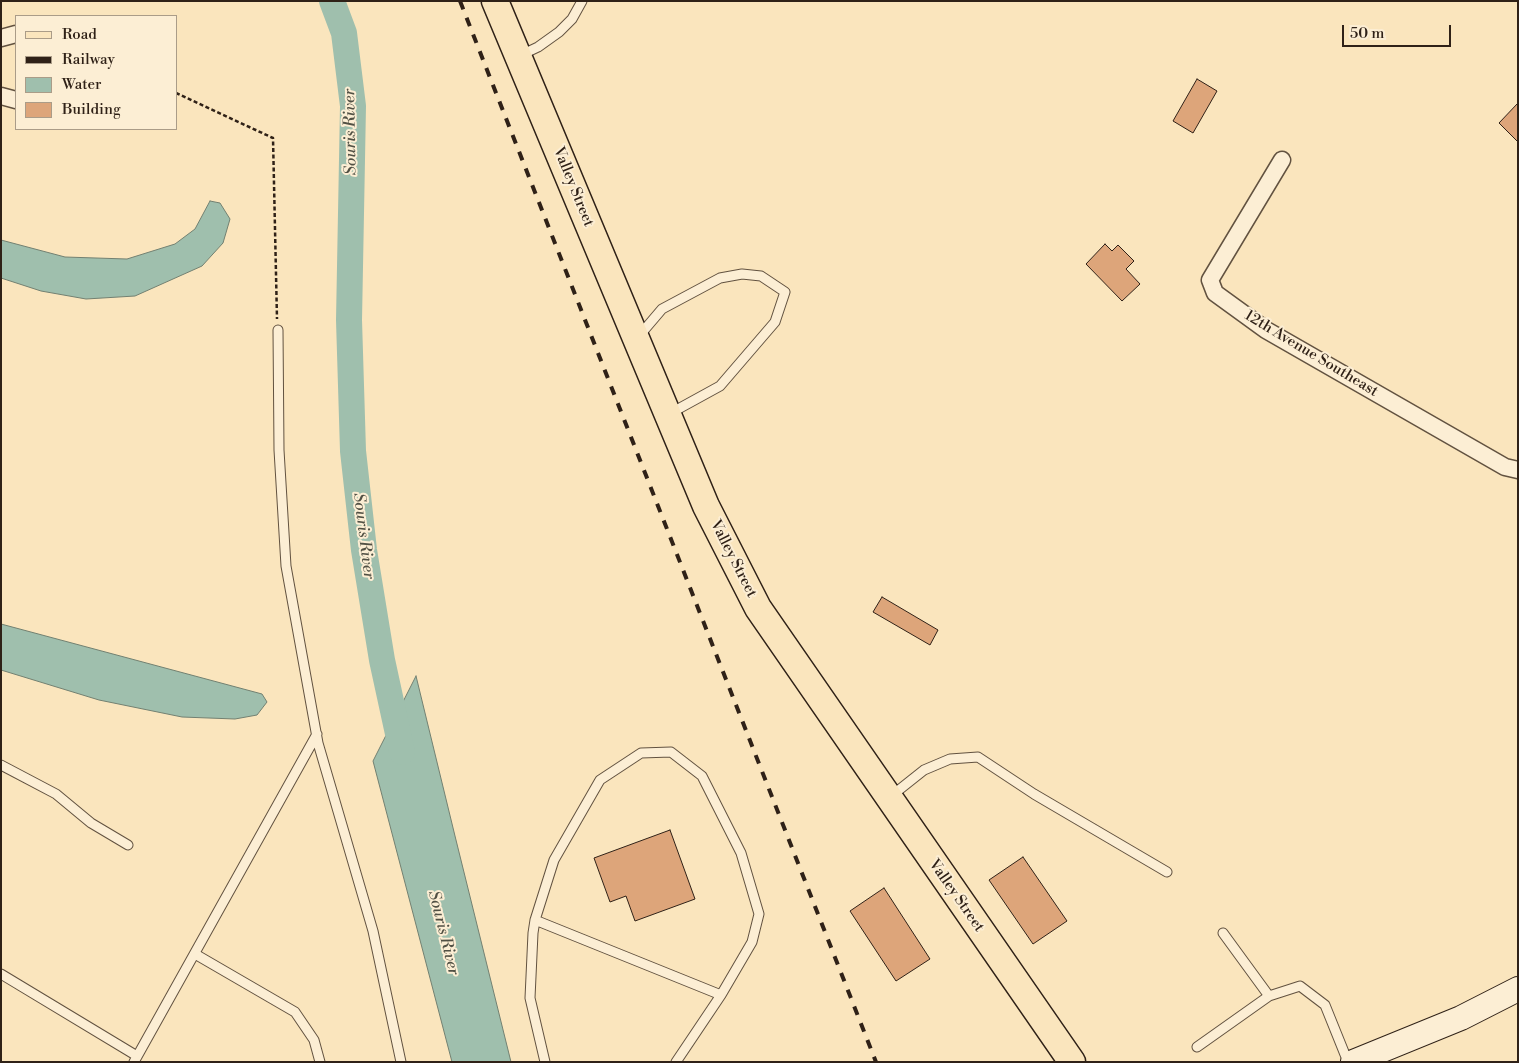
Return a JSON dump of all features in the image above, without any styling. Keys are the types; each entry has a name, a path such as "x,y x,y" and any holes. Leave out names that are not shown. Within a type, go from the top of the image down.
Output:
{"main road":[{"name":"Valley Street","path":"495,1 666,415 706,506 758,608 1072,1062"}],"street":[{"path":"1,38 15,34"},
{"path":"1,96 15,100"},
{"name":"12th Avenue Southeast","path":"1282,160 1210,280 1215,293 1266,330 1504,467 1518,470"},
{"path":"1353,1062 1461,1018 1518,989"}],"lane":[{"path":"518,56 538,47 559,32 572,19 582,1"},
{"path":"636,340 662,309 720,278 742,274 761,276 785,292 775,322 720,386 666,415"},
{"path":"278,330 279,450 286,566 316,734 373,931 401,1062"},
{"path":"1,974 136,1059 316,734"},
{"path":"545,1062 530,998 535,920 554,860 600,780 641,753 671,752 702,776 741,853 759,914 752,942 721,995 676,1062"},
{"path":"888,798 924,770 950,759 978,757 1034,794 1167,872"},
{"path":"1,765 56,794 91,823 128,845"},
{"path":"535,920 721,995"},
{"path":"1223,933 1269,996"},
{"path":"194,954 295,1012 314,1040 320,1062"},
{"path":"1197,1047 1269,996 1300,986 1325,1005 1348,1062"}],"path":[{"path":"178,94 273,138 278,330"}],"water":[{"path":"210,201 220,203 230,219 223,243 202,266 135,296 86,299 41,291 1,278 1,240 65,257 127,259 175,244 195,229"},
{"path":"1,624 262,694 267,702 257,715 235,719 182,717 99,700 1,670"},
{"path":"416,676 511,1062 452,1062 373,761"}],"building":[{"path":"1197,79 1217,91 1193,133 1173,121"},
{"path":"1518,103 1518,142 1499,123"},
{"path":"1105,244 1112,251 1118,245 1134,261 1126,269 1140,284 1122,301 1086,264"},
{"path":"882,597 938,630 930,645 873,612"},
{"path":"670,830 695,899 635,921 626,896 610,902 594,858"},
{"path":"1023,857 1067,921 1033,944 989,880"},
{"path":"884,888 930,959 896,981 850,911"}],"waterway":[{"name":"Souris River","path":"332,1 344,33 353,106 349,320 353,451 364,550 382,660 402,752"}],"railway":[{"path":"460,1 876,1062"}]}
